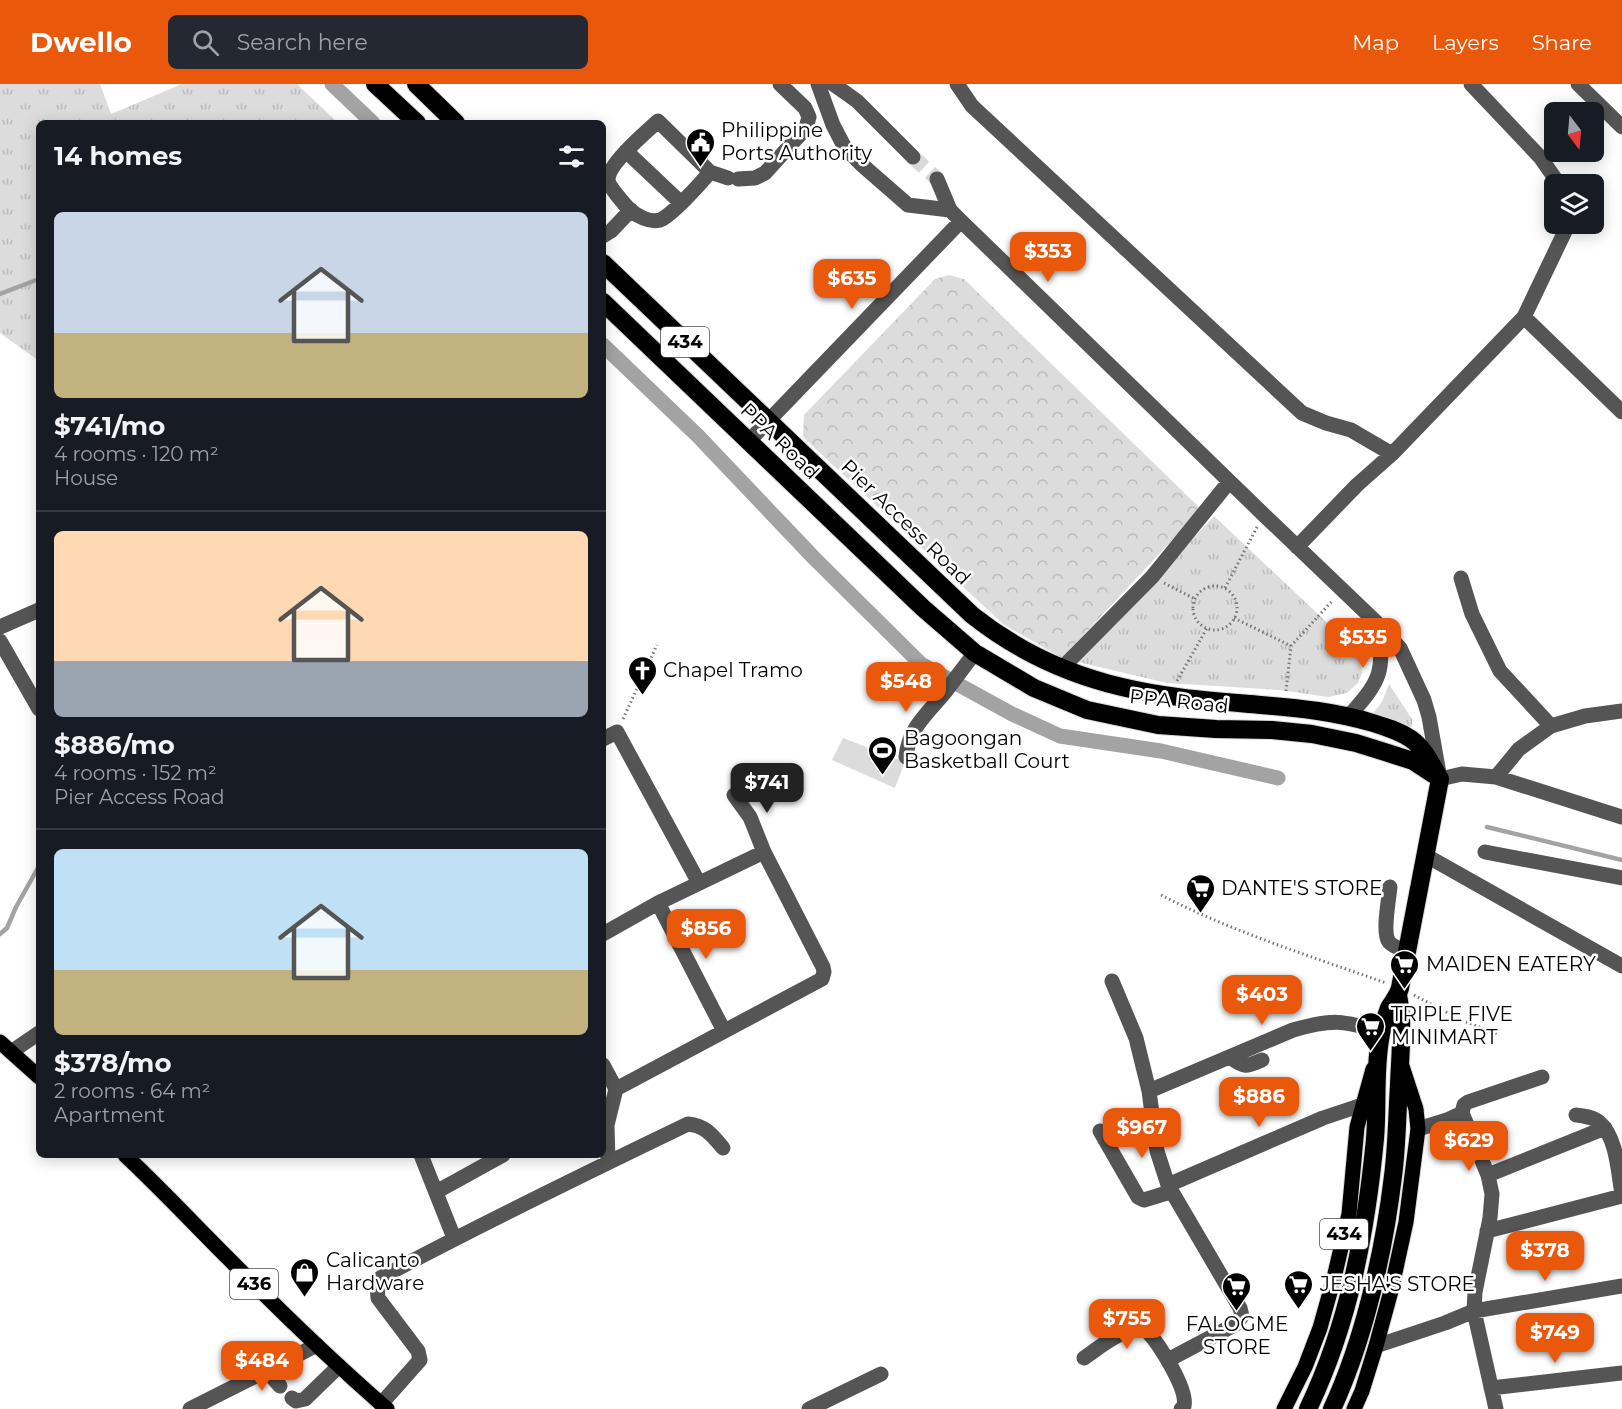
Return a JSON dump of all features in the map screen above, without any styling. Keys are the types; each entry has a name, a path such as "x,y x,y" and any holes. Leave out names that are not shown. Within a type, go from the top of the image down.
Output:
{"highway":[{"path":"375,84 414,120"},
{"path":"416,84 452,120"},
{"name":"PPA Road","path":"606,266 768,421"},
{"name":"PPA Road","path":"606,305 923,608 975,653 1034,688 1087,710 1158,725 1272,730 1312,734 1356,743 1413,761 1440,779"},
{"name":"Pier Access Road","path":"768,421 972,615 994,633 1019,648"},
{"name":"PPA Road","path":"1019,648 1062,668 1122,687 1168,696 1284,707 1349,716 1391,729 1411,739 1422,749 1440,779"},
{"name":"434","path":"1332,1409 1355,1349 1376,1273 1387,1220 1396,1137 1400,1059 1399,992 1440,779"},
{"name":"434","path":"1308,1409 1336,1341 1351,1291 1366,1217 1375,1137 1378,1052 1381,1032 1389,1008 1399,992"}],"main road":[{"path":"6,1047 36,1074"},
{"name":"434","path":"1284,1409 1305,1367 1320,1328 1334,1278 1349,1214 1357,1127 1378,1052"},
{"name":"434","path":"1358,1407 1391,1291 1406,1222 1418,1128 1416,1109 1400,1059"},
{"name":"436","path":"128,1158 317,1345 384,1406"}],"street":[{"path":"710,172 662,220 655,221 648,220 631,210 611,188 608,181 610,172 626,151 658,121 710,172 733,178 755,178 765,173 806,128 809,117 805,108 780,84"},
{"path":"818,84 833,125 845,148 861,164 908,205 955,215"},
{"path":"833,84 856,101 913,157"},
{"path":"957,84 972,106 1302,413 1351,430 1392,454"},
{"path":"1472,84 1540,157 1552,174"},
{"path":"1578,84 1622,127"},
{"path":"626,151 681,203"},
{"path":"937,179 955,215 1229,482 1377,622 1400,648 1418,683 1429,717 1440,779 1462,774 1496,777 1622,817"},
{"path":"606,234 631,210"},
{"path":"748,442 955,215"},
{"path":"1297,547 1357,485 1392,454 1524,317 1564,234"},
{"path":"1524,317 1622,412"},
{"path":"1062,668 1152,577 1229,482"},
{"path":"1461,578 1472,614 1500,671 1551,726"},
{"path":"0,627 36,611"},
{"path":"1349,716 1366,698 1380,670 1382,653 1377,622"},
{"path":"0,642 36,704"},
{"path":"906,757 908,743 919,723 975,653"},
{"path":"1496,777 1519,749 1551,726 1585,716 1622,711"},
{"path":"610,735 699,883"},
{"path":"616,1089 822,979 823,967 764,852 750,817 734,795"},
{"path":"606,929 764,852"},
{"path":"1485,852 1622,878"},
{"path":"1425,855 1622,966"},
{"path":"1390,887 1386,927 1388,940 1391,944 1407,951"},
{"path":"658,903 724,1031"},
{"path":"1112,981 1136,1038 1149,1091 1157,1151 1169,1188 1240,1308 1242,1316 1236,1324 1168,1360"},
{"path":"1149,1091 1293,1030 1333,1021 1381,1032"},
{"path":"6,1047 36,1034"},
{"path":"1230,1058 1247,1066 1262,1060"},
{"path":"606,1071 616,1089 607,1125 608,1162"},
{"path":"1496,1409 1474,1311 1474,1292 1492,1194 1488,1175 1462,1113 1464,1105 1468,1102 1542,1077"},
{"path":"1100,1131 1138,1197 1148,1200 1169,1188 1323,1118 1362,1105"},
{"path":"1418,1128 1462,1113"},
{"path":"1487,1231 1622,1195 1612,1133 1599,1121 1576,1115"},
{"path":"384,1406 420,1358 418,1351 380,1301 377,1292 380,1278 454,1238 688,1124 699,1125 723,1148"},
{"path":"1488,1175 1612,1133"},
{"path":"422,1158 454,1238"},
{"path":"436,1192 498,1158"},
{"path":"1376,1346 1435,1327 1474,1311 1622,1287"},
{"path":"1084,1358 1122,1334 1144,1329 1150,1333 1168,1360 1184,1396 1184,1406 1181,1409"},
{"path":"190,1409 317,1345"},
{"path":"292,1398 296,1401 305,1399 339,1366"},
{"path":"267,1371 280,1386"},
{"path":"1491,1388 1622,1373"},
{"path":"809,1409 881,1374"}],"path":[{"path":"1224,588 1264,515"},
{"path":"1152,577 1195,599"},
{"path":"1216,586 1224,588 1231,593 1236,602 1234,618 1220,629 1202,626 1193,606 1195,599 1205,588 1216,586"},
{"path":"1284,707 1291,646 1342,589"},
{"path":"1234,618 1291,646"},
{"path":"1168,696 1207,628"},
{"path":"610,735 657,645"},
{"path":"1161,895 1190,910 1399,992 1498,1034"}],"green space":[{"path":"0,84 100,84 111,114 182,84 297,84 335,120 36,120 36,359 0,333"},
{"path":"949,275 964,279 1201,509 1062,658 1003,624 803,437 804,415 935,279"},
{"path":"1214,516 1354,650 1361,661 1362,673 1358,683 1347,693 1328,697 1280,690 1167,683 1078,662"},
{"path":"1389,684 1412,719 1412,727 1370,717 1382,702"},
{"name":"Bagoongan Basketball Court","path":"843,738 905,762 895,788 832,760"}],"waterway":[{"path":"332,84 370,120"},
{"path":"0,294 36,280"},
{"path":"606,348 698,436 814,558 921,664 1012,714 1060,736 1161,751 1278,778"},
{"path":"1487,827 1622,860"},
{"path":"0,934 7,928 36,871"}],"tunnel":[{"path":"913,157 937,179"}],"place":[{"name":"Philippine Ports Authority","path":"700,168"},
{"name":"Chapel Tramo","path":"642,696"},
{"name":"Bagoongan Basketball Court","path":"883,776"},
{"name":"DANTE'S STORE","path":"1200,914"},
{"name":"MAIDEN EATERY","path":"1405,990"},
{"name":"TRIPLE FIVE MINIMART","path":"1370,1052"},
{"name":"Calicanto Hardware","path":"305,1298"},
{"name":"JESHA'S STORE","path":"1299,1310"},
{"name":"FALOGME STORE","path":"1237,1312"}]}
